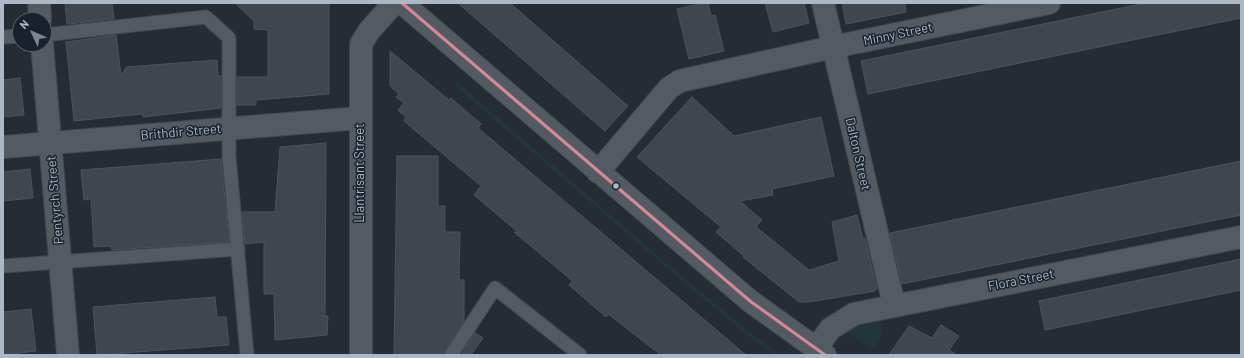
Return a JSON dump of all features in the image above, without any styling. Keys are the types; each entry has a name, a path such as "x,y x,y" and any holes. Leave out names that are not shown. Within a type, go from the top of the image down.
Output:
{"street":[{"name":"Llantrisant Street","path":"361,355 361,44 369,31 394,3"},
{"path":"402,3 750,301 821,352"},
{"name":"Dalton Street","path":"823,3 894,305"},
{"name":"Minny Street","path":"598,172 669,88 680,81 833,47 1049,3"},
{"name":"Pentyrch Street","path":"43,52 68,355"},
{"name":"Brithdir Street","path":"3,147 360,118"},
{"name":"Flora Street","path":"821,352 830,329 847,317 894,305 1241,237"}],"lane":[{"path":"52,34 206,17 229,38 229,156 247,355"},
{"path":"3,266 238,249"},
{"path":"451,355 495,288 580,355"}],"green space":[{"path":"457,82 671,267 747,330 777,352 775,355 745,334 455,86"},
{"path":"881,321 882,336 872,350 846,332 861,324"}],"building":[{"path":"65,3 112,3 114,19 67,24"},
{"path":"235,3 329,3 329,94 256,100 256,105 237,105 237,77 268,77 268,30 254,29 254,21"},
{"path":"458,3 510,3 628,106 605,131"},
{"path":"708,3 711,16 715,15 724,51 689,59 677,9"},
{"path":"765,3 804,3 809,23 773,32"},
{"path":"842,3 905,3 906,12 846,24"},
{"path":"1146,3 1241,3 1241,18 868,94 861,61"},
{"path":"116,35 121,76 126,67 217,60 218,76 221,76 221,108 143,117 142,114 74,121 66,42"},
{"path":"390,51 449,100 451,98 481,124 478,128 746,355 661,355 608,314 606,317 569,285 572,281 514,232 519,233 474,195 481,186 404,121 406,117 398,110 404,103 396,97 399,94 390,86"},
{"path":"20,78 24,115 3,117 3,80"},
{"path":"692,97 734,136 821,117 834,176 772,189 773,195 740,201 762,220 756,227 809,270 839,261 832,222 857,215 863,239 865,238 877,289 874,290 875,291 809,302 799,302 743,257 744,256 716,232 721,227 637,157"},
{"path":"326,143 325,316 328,316 327,335 275,340 274,294 264,294 264,242 245,244 242,212 275,212 280,147"},
{"path":"397,156 438,156 438,206 445,206 445,232 460,232 459,280 464,280 464,321 443,355 394,355"},
{"path":"221,159 229,242 112,250 111,246 94,247 91,199 84,200 81,170"},
{"path":"1241,161 1241,215 902,284 890,233"},
{"path":"30,169 33,198 3,201 3,172"},
{"path":"1241,259 1241,290 1045,330 1039,301"},
{"path":"215,297 217,317 226,317 229,345 97,355 93,307"},
{"path":"31,309 36,351 3,355 3,312"},
{"path":"941,325 959,336 949,350 957,355 889,355 909,326 932,338"},
{"path":"475,333 483,338 471,355 461,355"}],"transit line":[{"path":"402,3 750,301 825,355"}]}
